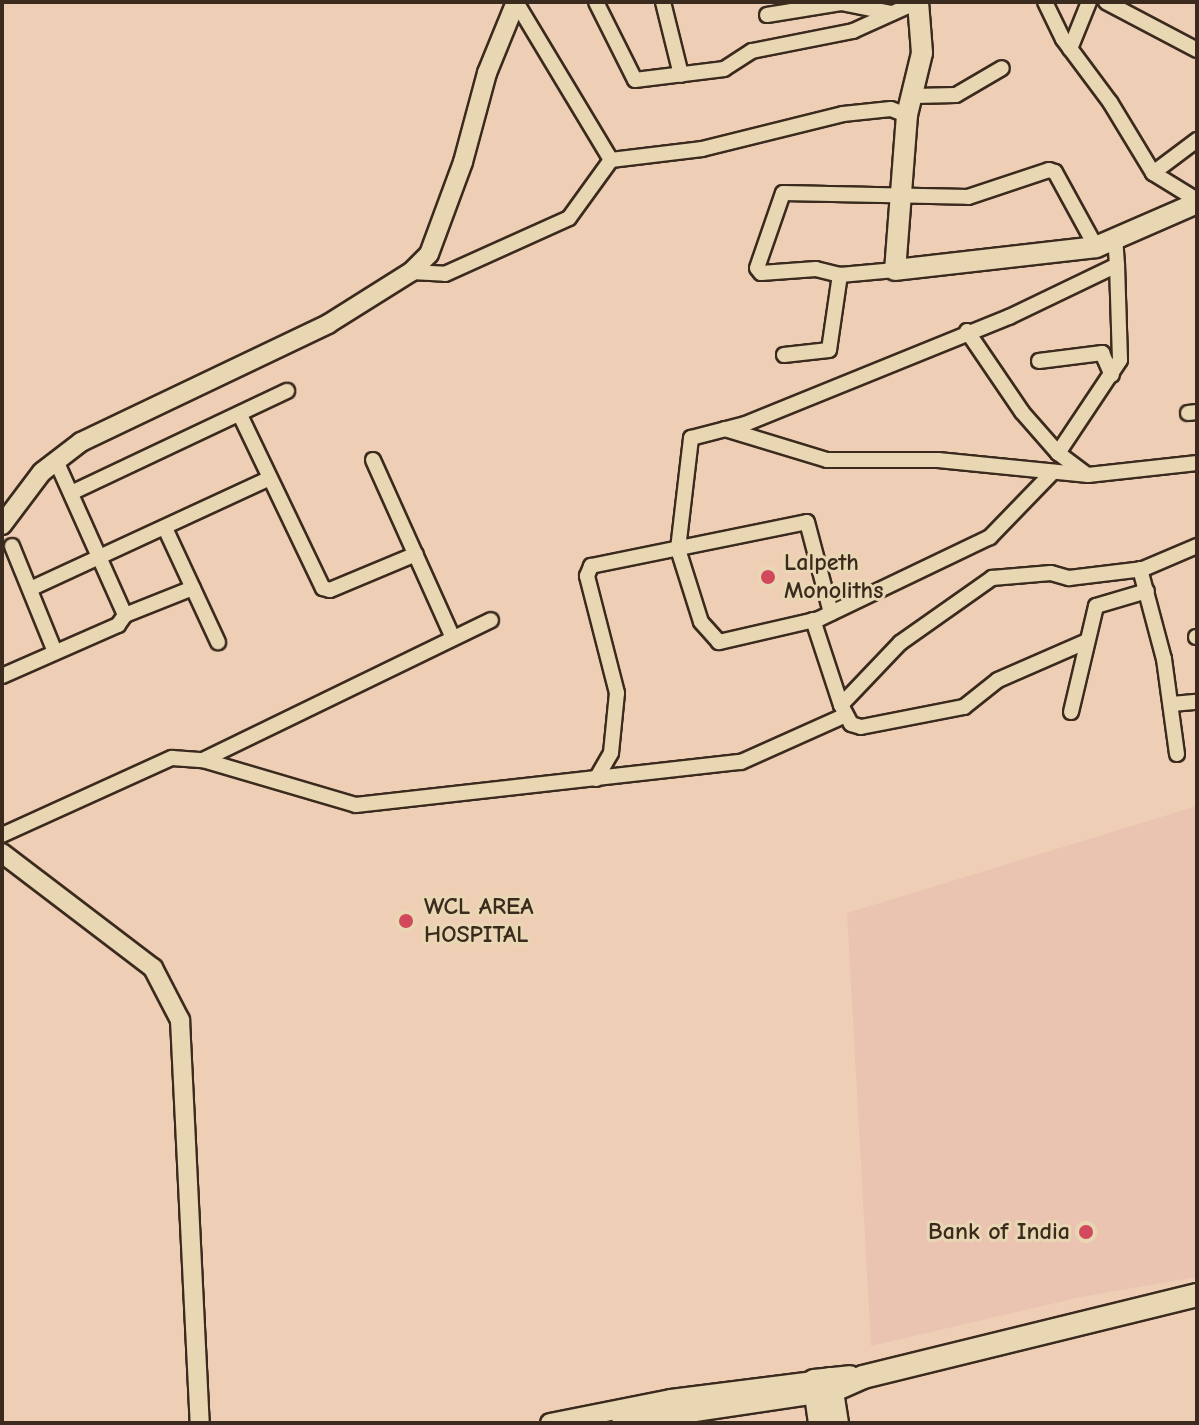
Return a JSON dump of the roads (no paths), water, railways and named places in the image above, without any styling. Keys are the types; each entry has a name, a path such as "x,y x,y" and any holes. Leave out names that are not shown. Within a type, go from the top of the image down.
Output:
{"main road":[{"path":"918,2 922,53 911,105 899,198 895,270 1106,243 1197,202"},
{"path":"823,1386 1197,1295"},
{"path":"820,1423 823,1386"},
{"path":"823,1386 837,1423"}],"street":[{"path":"516,2 611,160"},
{"path":"2,525 56,461 81,442 328,324 411,272 429,254 487,73 516,2"},
{"path":"596,2 629,77 724,69 752,51 850,32 918,2"},
{"path":"663,2 681,75"},
{"path":"1045,2 1070,49 1110,102 1153,173 1197,202"},
{"path":"1070,49 1089,2"},
{"path":"1106,2 1197,50"},
{"path":"767,15 835,3 892,13"},
{"path":"411,272 445,274 569,218 611,160 702,149 843,114 891,109 956,95 1002,68"},
{"path":"1153,173 1197,140"},
{"path":"895,270 840,275 816,269 758,270 783,193 899,198 968,197 1053,170 1106,243 1117,265 1120,360 1058,453"},
{"path":"1053,472 996,534 831,613 719,642 701,622 679,545 691,438 725,429 1009,317 1117,265"},
{"path":"784,355 829,350 840,275"},
{"path":"967,331 1019,408 1058,453 1088,475"},
{"path":"1039,361 1102,353 1112,375"},
{"path":"71,493 287,391"},
{"path":"240,415 326,590 416,554"},
{"path":"725,429 827,460 938,460 1088,475 1141,473 1197,463"},
{"path":"373,460 453,638"},
{"path":"56,461 125,615"},
{"path":"30,589 270,478"},
{"path":"596,779 611,753 617,693 588,570 596,562 810,523 831,613"},
{"path":"165,528 218,642"},
{"path":"12,546 55,652"},
{"path":"2,835 153,762 203,760 356,805 750,760 843,710 900,643 992,578 1051,573 1069,578 1144,568 1197,546"},
{"path":"1144,568 1172,704 1177,754"},
{"path":"2,676 118,625 125,615 193,588"},
{"path":"1071,712 1085,642 1099,603 1147,591"},
{"path":"203,760 491,620"},
{"path":"813,620 843,710 861,727 964,707 998,680 1085,642"},
{"path":"1172,704 1197,702"},
{"path":"2,853 153,968 180,1020 200,1423"},
{"path":"550,1423 671,1399 823,1386"},
{"path":"621,1423 823,1386"}],"place":[{"name":"Lalpeth Monoliths","path":"768,577"},
{"name":"WCL AREA HOSPITAL","path":"406,921"},
{"name":"Bank of India","path":"1086,1232"}]}
